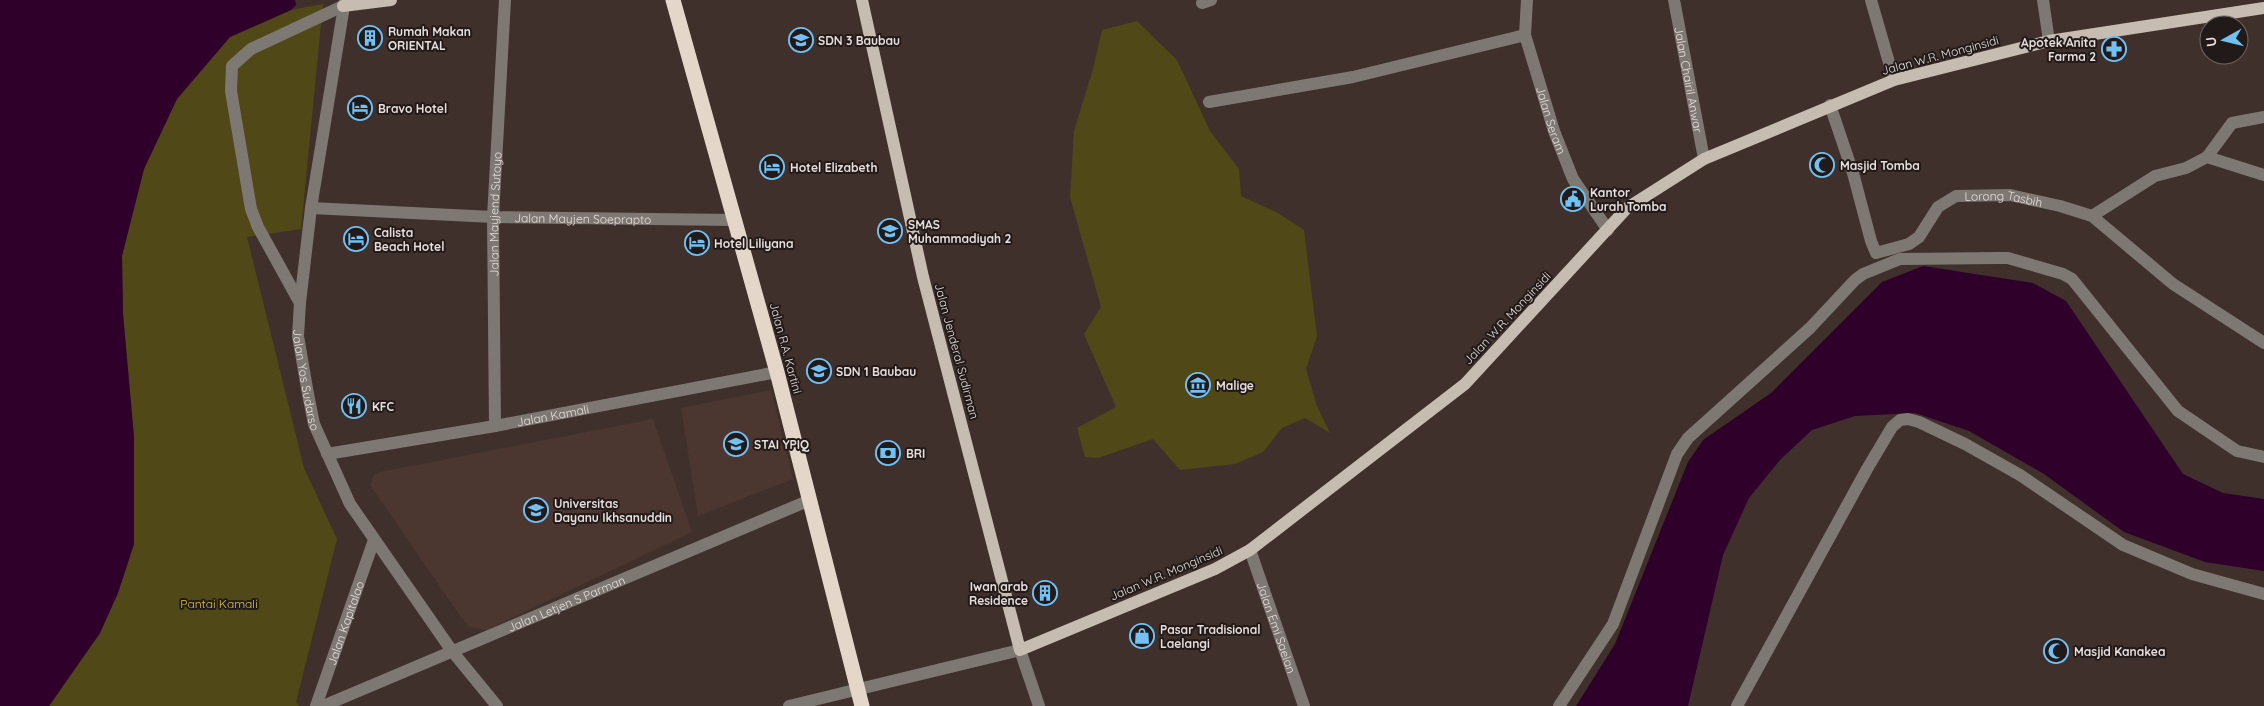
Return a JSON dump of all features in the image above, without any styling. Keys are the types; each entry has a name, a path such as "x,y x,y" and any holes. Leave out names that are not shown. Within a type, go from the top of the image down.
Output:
{"highway":[{"name":"Jalan R.A. Kartini","path":"673,0 777,372 862,706"}],"main road":[{"path":"344,3 391,0"},
{"name":"Jalan Jenderal Sudirman","path":"862,0 923,277 1020,650"},
{"name":"Jalan W.R. Monginsidi","path":"1020,650 1215,569 1250,550 1465,384 1627,208 1704,159 1894,80 2049,40 2264,8"}],"street":[{"name":"Jalan Mayjend Sutoyo","path":"495,426 493,217 505,0"},
{"name":"Jalan Seram","path":"1527,0 1525,35 1560,148 1573,179 1608,230"},
{"name":"Jalan Chairil Anwar","path":"1674,0 1704,159"},
{"path":"1871,0 1894,80"},
{"path":"2043,0 2049,40"},
{"name":"Jalan Yos Sudarso","path":"344,3 311,208 300,303 298,336 314,424 350,504 452,651 497,706"},
{"path":"300,303 258,227 251,209 231,91 232,66 251,48 344,3"},
{"path":"1209,102 1353,77 1525,35"},
{"name":"Lorong Tasbih","path":"1830,105 1853,173 1876,253 1909,244 1919,237 1938,207 1956,196 2010,195 2092,216 2173,284 2264,343"},
{"path":"2092,216 2155,176 2186,168 2207,157 2232,123 2264,117"},
{"path":"2207,157 2264,175"},
{"name":"Jalan Mayjen Soeprapto","path":"311,208 493,217 735,220"},
{"path":"1559,706 1613,624 1677,454 1688,438 1810,328 1855,280 1900,259 2008,258 2064,274 2072,279 2178,411 2237,451 2264,457"},
{"name":"Jalan Kamali","path":"327,454 495,426 777,372"},
{"path":"1737,706 1867,470 1892,427 1900,420 1908,419 1919,422 1965,444 2020,475 2123,545 2192,574 2264,594"},
{"name":"Jalan Letjen S Parman","path":"323,706 810,500"},
{"name":"Jalan Kapitalao","path":"316,706 374,540"},
{"name":"Jalan Emi Saelan","path":"1250,550 1304,706"},
{"name":"Jalan W.R. Monginsidi","path":"789,706 1020,650"},
{"name":"Jalan Jenderal Sudirman","path":"1020,650 1039,706"}],"shaded area":[{"path":"0,0 295,0 296,5 291,10 230,37 177,99 144,169 122,256 123,314 134,437 134,544 118,593 100,633 49,706 0,706"},
{"path":"1923,266 2033,283 2066,301 2183,474 2223,493 2264,499 2264,571 2205,562 2124,532 2044,474 1969,431 1915,413 1855,416 1812,430 1780,460 1749,498 1723,555 1688,706 1576,706 1615,644 1688,462 1703,440 1771,393 1882,282"},
{"name":"STAI YPIQ","path":"771,390 793,479 698,516 681,408"},
{"name":"Universitas Dayanu Ikhsanuddin","path":"653,419 692,532 487,630 469,627 370,485 374,475 380,472"}],"green space":[{"name":"Pantai Kamali","path":"323,4 301,229 247,237 304,468 337,539 296,702 299,706 49,706 100,633 118,593 134,544 134,437 123,314 122,256 144,169 177,99 230,37 291,10"},
{"path":"1137,21 1177,60 1210,131 1239,169 1241,196 1278,213 1304,230 1317,336 1306,369 1317,406 1330,433 1305,418 1282,428 1263,452 1235,464 1180,470 1153,439 1098,458 1085,457 1077,428 1116,407 1084,334 1101,307 1070,197 1074,131 1093,69 1102,30"}],"place":[{"name":"Rumah Makan ORIENTAL","path":"370,38"},
{"name":"SDN 3 Baubau","path":"801,40"},
{"name":"Apotek Anita Farma 2","path":"2114,49"},
{"name":"Bravo Hotel","path":"360,108"},
{"name":"Masjid Tomba","path":"1822,165"},
{"name":"Hotel Elizabeth","path":"772,167"},
{"name":"Kantor Lurah Tomba","path":"1573,199"},
{"name":"SMAS Muhammadiyah 2","path":"890,231"},
{"name":"Calista Beach Hotel","path":"356,239"},
{"name":"Hotel Liliyana","path":"697,243"},
{"name":"SDN 1 Baubau","path":"819,371"},
{"name":"Malige","path":"1198,385"},
{"name":"KFC","path":"354,406"},
{"name":"STAI YPIQ","path":"736,444"},
{"name":"BRI","path":"888,453"},
{"name":"Universitas Dayanu Ikhsanuddin","path":"536,510"},
{"name":"Iwan arab Residence","path":"1045,593"},
{"name":"Pasar Tradisional Laelangi","path":"1142,636"},
{"name":"Masjid Kanakea","path":"2056,651"}]}
